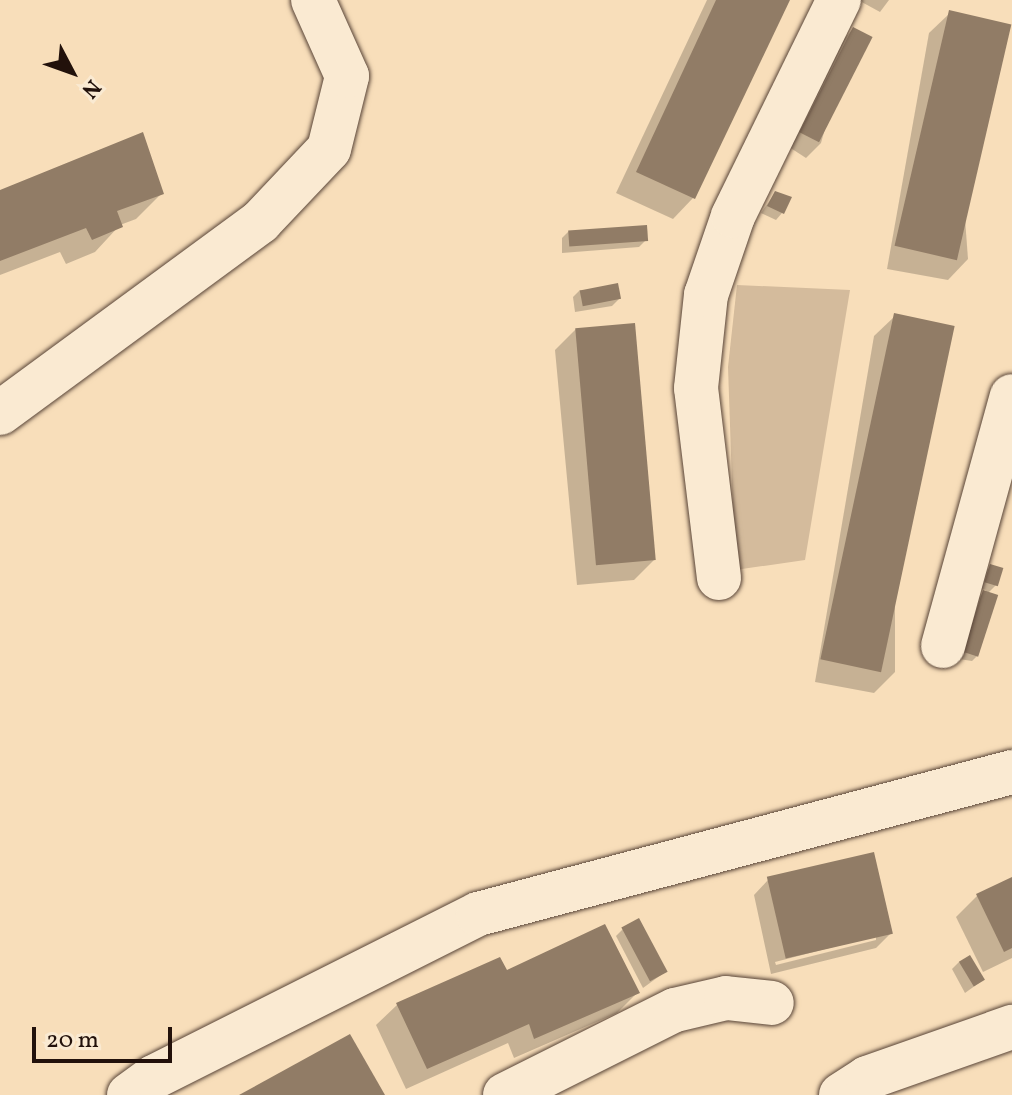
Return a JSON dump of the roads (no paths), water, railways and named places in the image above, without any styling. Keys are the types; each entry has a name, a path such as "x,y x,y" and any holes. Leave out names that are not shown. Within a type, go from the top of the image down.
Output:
{"street":[{"path":"0,413 260,222 329,149 347,76 313,0"},
{"path":"719,578 696,388 706,295 733,216 839,0"},
{"path":"943,646 1012,396"},
{"path":"129,1095 154,1077 478,914 1012,772"},
{"path":"505,1095 675,1010 726,998 772,1003"},
{"path":"841,1095 867,1078 1012,1027"}]}
